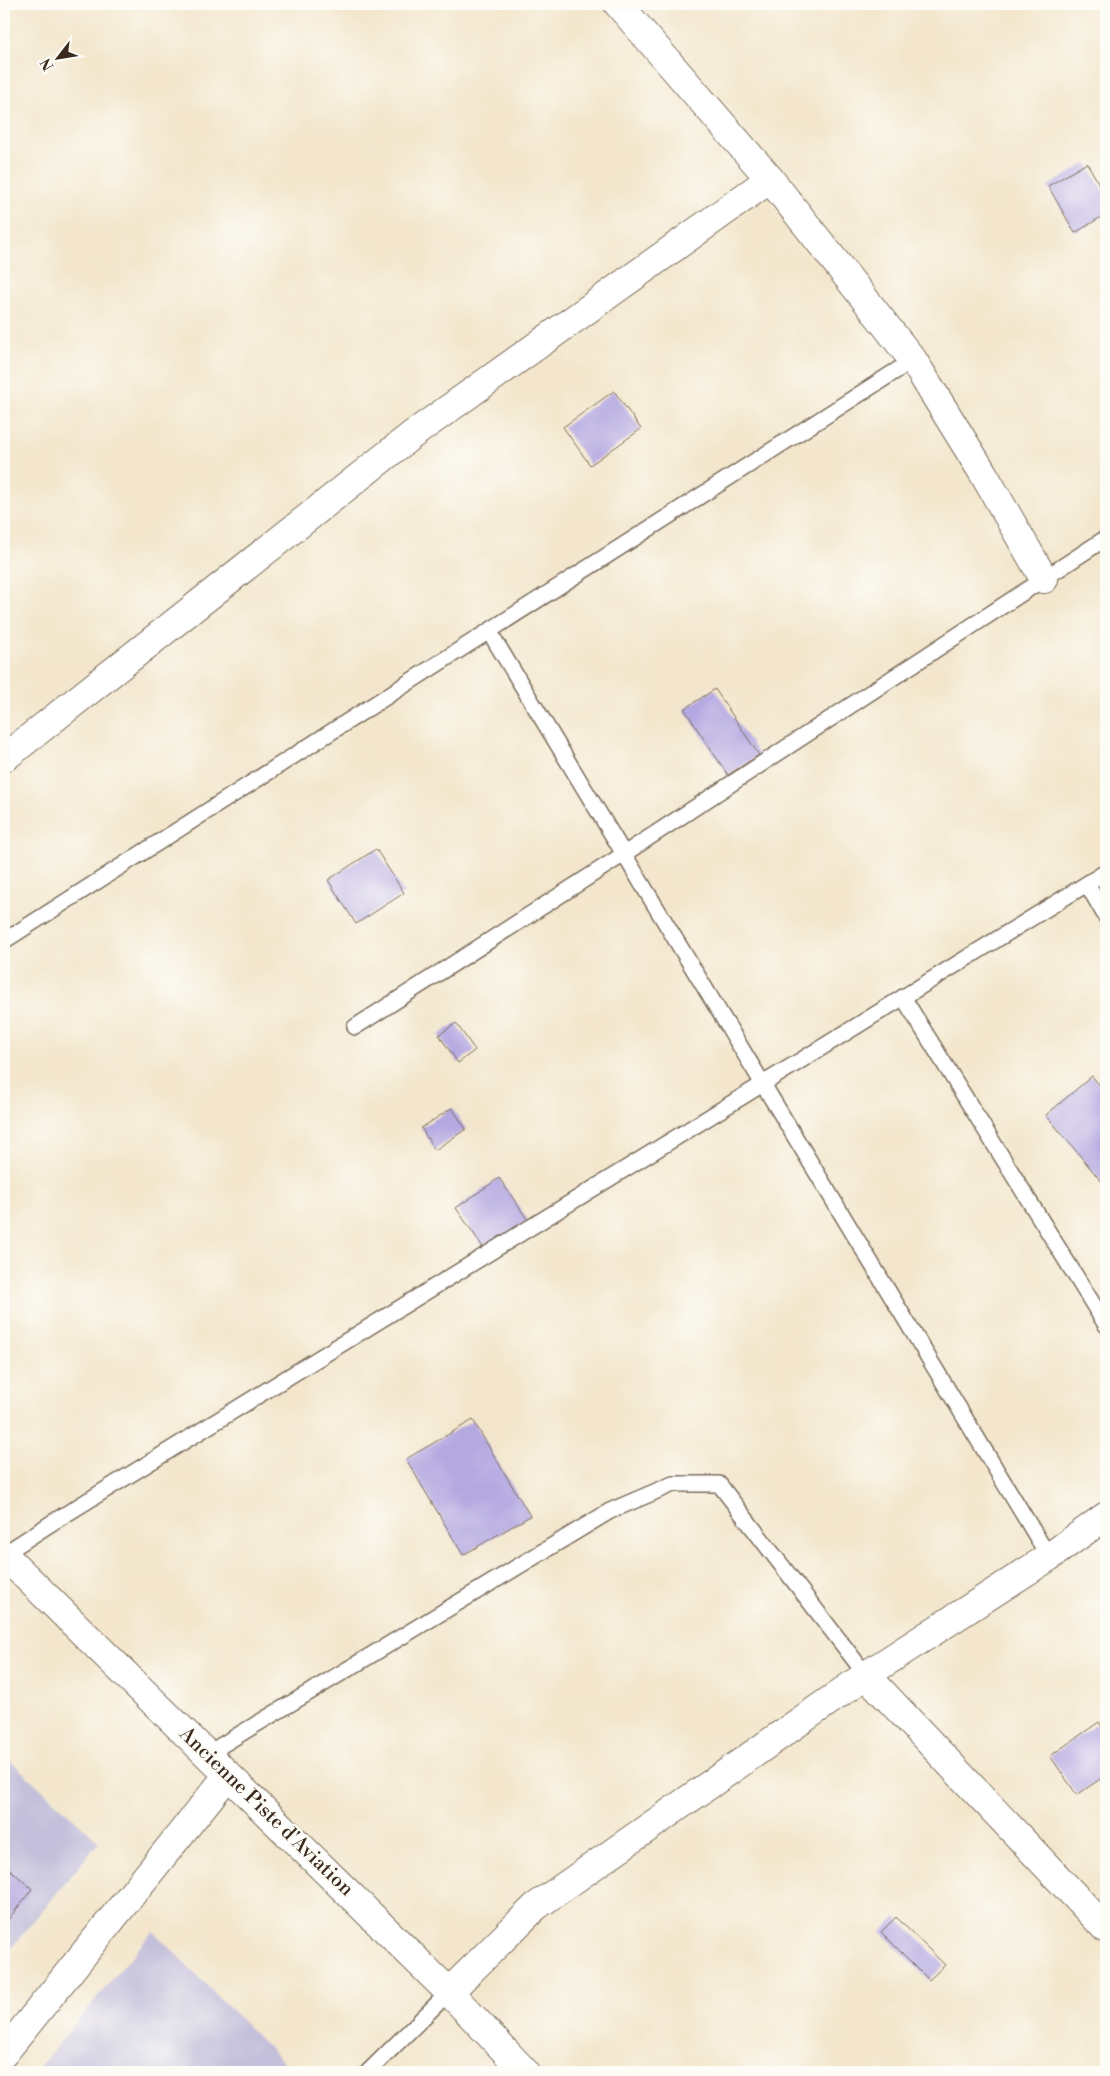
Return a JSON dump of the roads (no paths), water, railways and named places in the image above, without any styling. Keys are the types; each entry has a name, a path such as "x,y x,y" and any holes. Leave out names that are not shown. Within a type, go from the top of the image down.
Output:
{"street":[{"path":"618,4 770,179 912,360 983,473 1044,579"},
{"path":"4,758 412,435 770,179"},
{"path":"449,1992 535,1907 866,1676 1049,1557 1106,1516"},
{"name":"Ancienne Piste d'Aviation","path":"4,1554 449,1992 525,2072"},
{"path":"866,1676 1106,1929"},
{"path":"4,2053 228,1775"}],"lane":[{"path":"4,941 912,360"},
{"path":"355,1027 624,854 1106,538"},
{"path":"489,631 1049,1557"},
{"path":"4,1554 1106,872"},
{"path":"1086,884 1106,916"},
{"path":"903,998 1106,1325"},
{"path":"206,1754 610,1511 673,1484 719,1484 866,1676"},
{"path":"368,2072 449,1992"}]}
